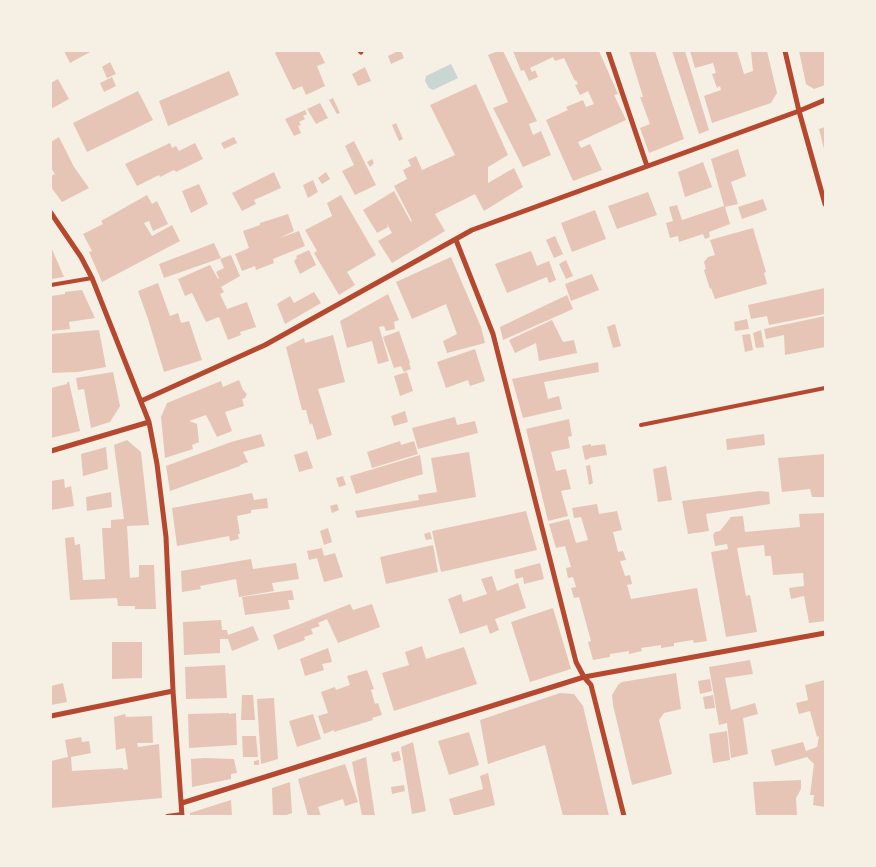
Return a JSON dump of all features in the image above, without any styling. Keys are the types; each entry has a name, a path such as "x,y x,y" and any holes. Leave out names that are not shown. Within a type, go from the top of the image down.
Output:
{"street":[{"path":"608,51 647,166"},
{"path":"785,51 799,111 825,204"},
{"path":"141,400 265,345 472,230 825,100"},
{"path":"51,213 81,257 92,278 149,422 157,464 166,537 182,815"},
{"path":"456,240 493,334 576,662 584,677 591,684 624,816"},
{"path":"51,451 149,422"},
{"path":"182,803 584,677 825,633"},
{"path":"51,716 174,691"}],"lane":[{"path":"51,285 92,278"},
{"path":"641,425 825,388"},
{"path":"167,816 182,815"}],"shaded area":[{"path":"451,64 458,78 433,90 429,88 425,81 426,76"}],"building":[{"path":"64,51 92,51 70,63"},
{"path":"278,51 319,51 325,63 317,66 325,86 306,95 302,86 293,90 275,53"},
{"path":"401,51 404,58 391,64 388,56"},
{"path":"503,51 537,121 529,124 533,135 541,131 551,155 523,167 493,108 508,102 488,55"},
{"path":"513,51 599,51 618,94 614,95 626,120 578,142 581,148 590,144 602,170 573,181 546,120 568,110 566,107 583,100 586,107 594,104 588,91 580,95 575,85 578,84 564,58 555,61 553,57 530,68 532,72 535,70 538,77 529,81 524,70 521,71"},
{"path":"629,51 655,51 684,139 649,153 640,128 650,124 640,97 643,97"},
{"path":"672,51 685,51 709,130 699,134"},
{"path":"690,51 737,51 744,74 753,71 751,52 767,51 777,93 771,103 712,123 704,96 721,90 720,86 717,88 712,74 716,73 713,63 695,68"},
{"path":"799,51 825,51 825,85 814,89 806,84"},
{"path":"110,62 116,74 107,78 102,67"},
{"path":"365,67 371,81 358,86 352,74"},
{"path":"229,71 239,95 168,126 159,101"},
{"path":"112,77 116,86 104,92 100,83"},
{"path":"58,79 69,99 51,109 51,83"},
{"path":"476,84 508,155 488,167 488,183 514,168 523,187 484,211 475,194 435,214 445,231 392,263 378,241 392,233 386,222 388,227 377,233 363,210 394,191 412,221 394,186 407,179 403,170 411,166 408,160 416,156 422,170 455,155 430,105"},
{"path":"138,91 153,120 87,152 73,123"},
{"path":"333,98 340,113 337,114 329,100"},
{"path":"320,103 328,118 316,124 307,109"},
{"path":"305,110 307,114 303,116 305,119 299,122 301,125 298,126 301,133 294,136 285,119"},
{"path":"396,123 403,139 399,141 392,125"},
{"path":"825,127 825,149 824,149 819,129"},
{"path":"59,137 74,167 89,188 62,202 51,187 51,176 55,174 51,168 51,142"},
{"path":"234,137 237,143 224,149 221,143"},
{"path":"354,141 376,185 355,195 342,171 354,165 345,146"},
{"path":"170,143 172,148 176,146 179,151 195,143 203,159 176,172 174,170 160,177 159,175 137,186 125,164"},
{"path":"738,149 746,176 731,182 738,204 725,207 730,224 709,232 710,237 705,239 703,234 679,242 678,236 670,238 666,223 673,221 669,207 677,205 682,220 724,206 711,159"},
{"path":"372,159 374,163 370,167 367,162"},
{"path":"703,162 712,187 685,197 678,172"},
{"path":"274,172 281,188 254,200 256,204 242,211 232,193"},
{"path":"326,172 330,179 322,184 318,178"},
{"path":"313,180 318,192 308,198 303,185"},
{"path":"199,184 208,204 191,213 182,191"},
{"path":"648,192 657,215 617,229 608,206"},
{"path":"147,195 152,204 157,201 168,224 153,231 149,221 144,223 152,236 172,225 180,241 102,282 89,252 92,251 83,234 103,224 101,221"},
{"path":"341,195 376,255 347,272 355,285 339,295 314,253 317,251 305,230 332,216 327,203"},
{"path":"763,199 767,210 742,219 738,207"},
{"path":"595,210 606,239 572,252 561,223"},
{"path":"288,214 294,231 280,238 299,231 305,246 273,259 274,263 256,270 255,266 242,271 235,254 249,248 243,231"},
{"path":"753,228 766,272 764,273 767,284 715,299 704,270 706,269 704,262 708,257 715,255 710,240"},
{"path":"555,236 563,254 554,258 546,240"},
{"path":"214,243 221,258 164,278 159,264"},
{"path":"51,247 64,277 51,279"},
{"path":"309,250 316,265 300,274 294,261 297,258 296,256"},
{"path":"531,251 537,266 549,261 556,280 549,283 547,277 507,293 495,264"},
{"path":"231,255 240,276 221,287 224,292 220,294 227,309 247,302 256,327 240,332 241,335 228,340 219,317 206,322 192,293 185,296 178,279 210,265 218,279 216,272 224,268 220,259"},
{"path":"451,257 481,327 485,343 447,353 443,341 457,334 446,304 412,319 396,282"},
{"path":"566,260 573,276 566,279 559,264"},
{"path":"592,274 599,290 571,301 565,284"},
{"path":"158,283 170,316 178,313 181,323 189,321 202,360 164,372 138,291"},
{"path":"825,288 825,314 769,325 767,316 751,319 748,305"},
{"path":"82,290 95,318 69,322 70,329 51,331 51,296"},
{"path":"314,292 321,303 285,324 277,304 290,296 294,303"},
{"path":"388,294 399,320 394,322 395,329 386,331 384,326 379,327 389,361 378,364 372,341 347,348 340,321"},
{"path":"567,295 573,309 503,340 500,327"},
{"path":"825,316 825,347 785,355 784,335 766,339 764,329"},
{"path":"747,319 749,329 735,331 734,322"},
{"path":"552,320 563,342 574,340 577,353 539,361 536,343 515,353 509,340"},
{"path":"615,324 621,346 613,348 607,327"},
{"path":"99,330 106,367 78,372 51,373 51,334"},
{"path":"761,330 764,347 756,348 753,333"},
{"path":"399,331 411,369 404,372 401,366 394,368 383,337"},
{"path":"750,334 753,350 745,352 742,335"},
{"path":"333,335 345,382 318,389 332,435 317,440 306,410 302,410 286,347 304,338 305,343"},
{"path":"475,349 485,381 470,386 468,380 446,388 437,362"},
{"path":"598,362 599,372 544,382 548,399 559,396 562,409 523,418 512,379"},
{"path":"113,372 120,406 110,422 91,428 84,389 78,390 76,378"},
{"path":"407,372 413,391 400,396 394,376"},
{"path":"239,380 247,394 242,399 244,406 225,412 232,431 217,437 206,415 189,421 197,424 199,442 192,445 193,449 165,458 161,417 167,403 221,381 223,387"},
{"path":"69,382 80,431 51,438 51,388 67,384"},
{"path":"405,411 408,422 394,426 391,416"},
{"path":"455,417 457,425 475,421 478,433 418,449 412,428"},
{"path":"569,419 572,436 568,437 570,448 551,452 556,471 566,469 571,489 561,491 568,516 548,521 526,429"},
{"path":"261,434 265,446 243,452 248,462 170,491 166,466 231,442"},
{"path":"764,434 765,445 727,450 726,439"},
{"path":"127,440 141,452 149,525 127,526 130,578 139,577 139,565 154,565 156,609 135,609 135,606 118,606 117,598 70,600 65,538 74,537 75,545 80,544 83,580 105,579 102,528 111,528 111,520 124,519 114,445"},
{"path":"400,441 401,445 414,441 418,454 372,468 367,452"},
{"path":"591,444 591,446 605,444 607,455 585,460 582,446"},
{"path":"106,447 108,469 83,476 81,454"},
{"path":"307,451 313,468 299,472 294,455"},
{"path":"469,452 476,497 357,518 355,511 419,500 418,495 437,492 431,458"},
{"path":"825,454 825,497 812,497 810,489 782,492 778,458"},
{"path":"420,455 423,474 356,494 350,476"},
{"path":"590,465 593,483 589,485 586,466"},
{"path":"666,466 672,500 658,502 653,469"},
{"path":"343,476 346,485 339,487 336,478"},
{"path":"64,479 65,488 71,486 74,506 51,510 51,481"},
{"path":"760,491 769,492 770,504 706,514 709,531 688,534 682,501"},
{"path":"111,492 112,507 87,511 86,497"},
{"path":"252,493 254,500 267,498 268,508 251,510 251,513 237,516 239,539 230,541 229,536 177,546 172,508"},
{"path":"337,504 339,510 332,513 330,506"},
{"path":"597,504 599,514 617,511 622,530 613,532 618,552 623,551 626,560 620,561 625,576 630,575 632,584 627,585 631,599 697,588 707,641 694,643 693,640 674,643 674,646 661,648 661,645 641,648 642,651 629,654 629,651 610,654 610,657 593,660 588,642 591,641 579,597 574,598 571,588 576,587 573,577 568,578 566,568 571,567 565,546 556,548 549,524 569,519 576,543 588,540 581,517 574,518 572,508"},
{"path":"526,511 537,550 441,572 432,531"},
{"path":"825,513 825,621 809,623 804,596 791,599 789,588 804,586 803,573 773,575 771,556 765,556 764,545 737,548 746,596 750,595 757,632 726,637 711,552 728,549 727,544 715,546 713,535 715,532 720,531 731,517 743,516 745,532 800,527 799,514"},
{"path":"328,528 332,542 324,545 320,531"},
{"path":"430,532 432,539 426,540 424,534"},
{"path":"433,545 438,572 386,584 380,557"},
{"path":"322,548 324,556 335,553 343,577 324,582 317,558 309,560 307,551"},
{"path":"251,559 253,569 296,563 299,579 272,583 274,591 239,597 236,579 200,586 201,589 182,592 181,571"},
{"path":"540,563 544,579 524,584 523,577 516,579 514,570"},
{"path":"492,576 497,591 518,583 526,608 495,619 499,630 490,634 487,625 460,634 448,599 461,594 463,602 487,594 481,579"},
{"path":"292,590 294,600 288,600 290,609 245,615 242,597"},
{"path":"350,604 353,610 372,604 380,627 338,643 327,619 318,623 320,626 311,629 313,634 304,637 305,640 278,650 273,635"},
{"path":"553,608 571,669 530,682 511,622"},
{"path":"221,620 222,630 227,630 228,635 253,626 259,640 232,651 228,639 220,639 220,653 184,655 183,622"},
{"path":"112,642 142,642 142,678 112,679"},
{"path":"422,646 426,659 464,647 477,684 394,711 382,673 409,665 405,652"},
{"path":"328,648 332,662 322,664 324,670 305,676 300,659"},
{"path":"750,660 753,674 725,678 731,710 755,703 758,714 743,718 748,754 731,758 727,723 719,725 709,667"},
{"path":"225,665 227,698 186,699 185,667"},
{"path":"367,670 374,689 371,690 375,704 378,703 382,715 372,718 373,720 324,734 318,716 328,713 321,692 335,687 336,690 350,685 347,676"},
{"path":"676,673 681,709 664,713 659,720 672,774 632,785 612,695 622,682"},
{"path":"710,679 712,691 700,694 698,681"},
{"path":"825,680 825,807 813,805 814,795 810,795 814,764 807,757 775,766 771,750 803,742 806,751 817,747 819,736 817,737 810,711 799,714 796,703 808,700 805,685"},
{"path":"63,683 67,702 51,705 51,686"},
{"path":"560,693 574,694 583,706 609,816 563,816 545,745 488,764 480,720"},
{"path":"242,695 253,695 255,720 241,720"},
{"path":"713,695 715,708 705,709 703,697"},
{"path":"274,698 278,759 261,764 257,699"},
{"path":"236,713 237,745 189,748 188,714"},
{"path":"125,714 126,717 152,716 153,743 137,743 138,747 159,744 162,798 51,808 51,761 68,757 65,740 81,737 82,742 89,741 91,753 71,757 72,771 128,769 125,748 116,750 114,717"},
{"path":"313,714 321,739 297,747 289,721"},
{"path":"727,731 730,760 713,763 709,734"},
{"path":"469,732 479,765 449,775 438,741"},
{"path":"242,736 256,736 258,757 243,757"},
{"path":"413,742 426,811 412,814 401,747"},
{"path":"399,751 401,760 393,762 391,753"},
{"path":"366,757 375,816 362,816 352,762"},
{"path":"191,759 234,759 237,773 231,774 231,779 192,787"},
{"path":"259,760 259,765 254,765 254,761"},
{"path":"345,764 358,802 345,806 343,799 318,807 321,816 308,816 298,779"},
{"path":"488,773 495,805 454,816 449,799 483,789 480,776"},
{"path":"801,780 801,789 796,798 797,816 756,816 753,782"},
{"path":"290,782 292,813 284,816 273,816 272,788"},
{"path":"404,785 405,791 392,794 391,787"},
{"path":"231,800 232,816 190,816 190,813"}]}
